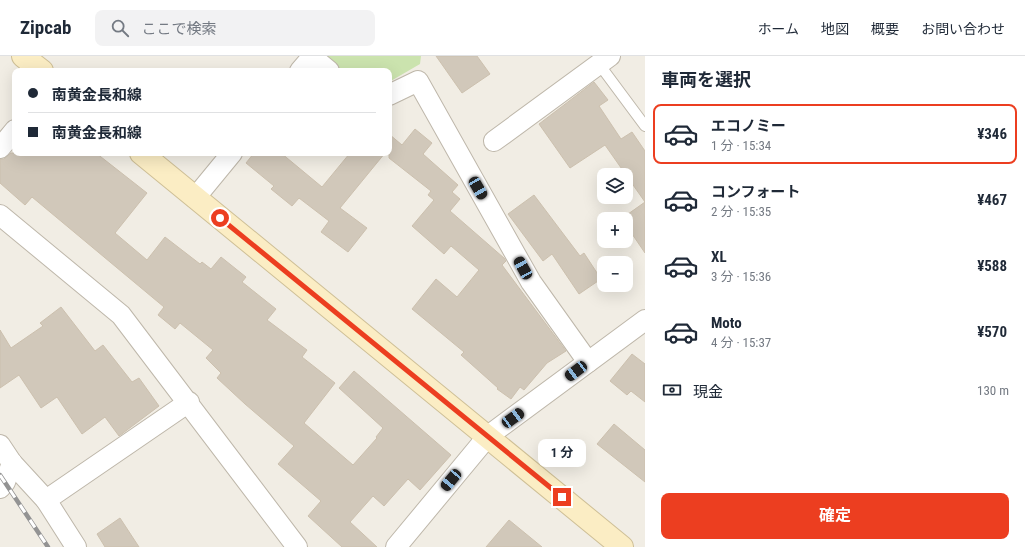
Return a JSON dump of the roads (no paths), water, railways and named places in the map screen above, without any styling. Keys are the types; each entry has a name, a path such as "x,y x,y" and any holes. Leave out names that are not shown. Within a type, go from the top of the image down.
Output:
{"main road":[{"path":"23,56 38,68"},
{"path":"145,156 622,547"}],"street":[{"path":"494,140 604,60"},
{"path":"308,61 323,68"},
{"path":"392,94 418,81 531,282 588,362"},
{"path":"0,148 12,134"},
{"path":"195,198 230,156"},
{"path":"0,215 121,315 297,547"},
{"path":"396,547 488,436 588,362 642,327"},
{"path":"46,500 188,402"},
{"path":"0,445 12,463 46,500 76,547"},
{"path":"0,488 5,482 12,463"}],"lane":[{"path":"604,60 645,126"}],"railway":[{"path":"0,475 48,547"}]}
